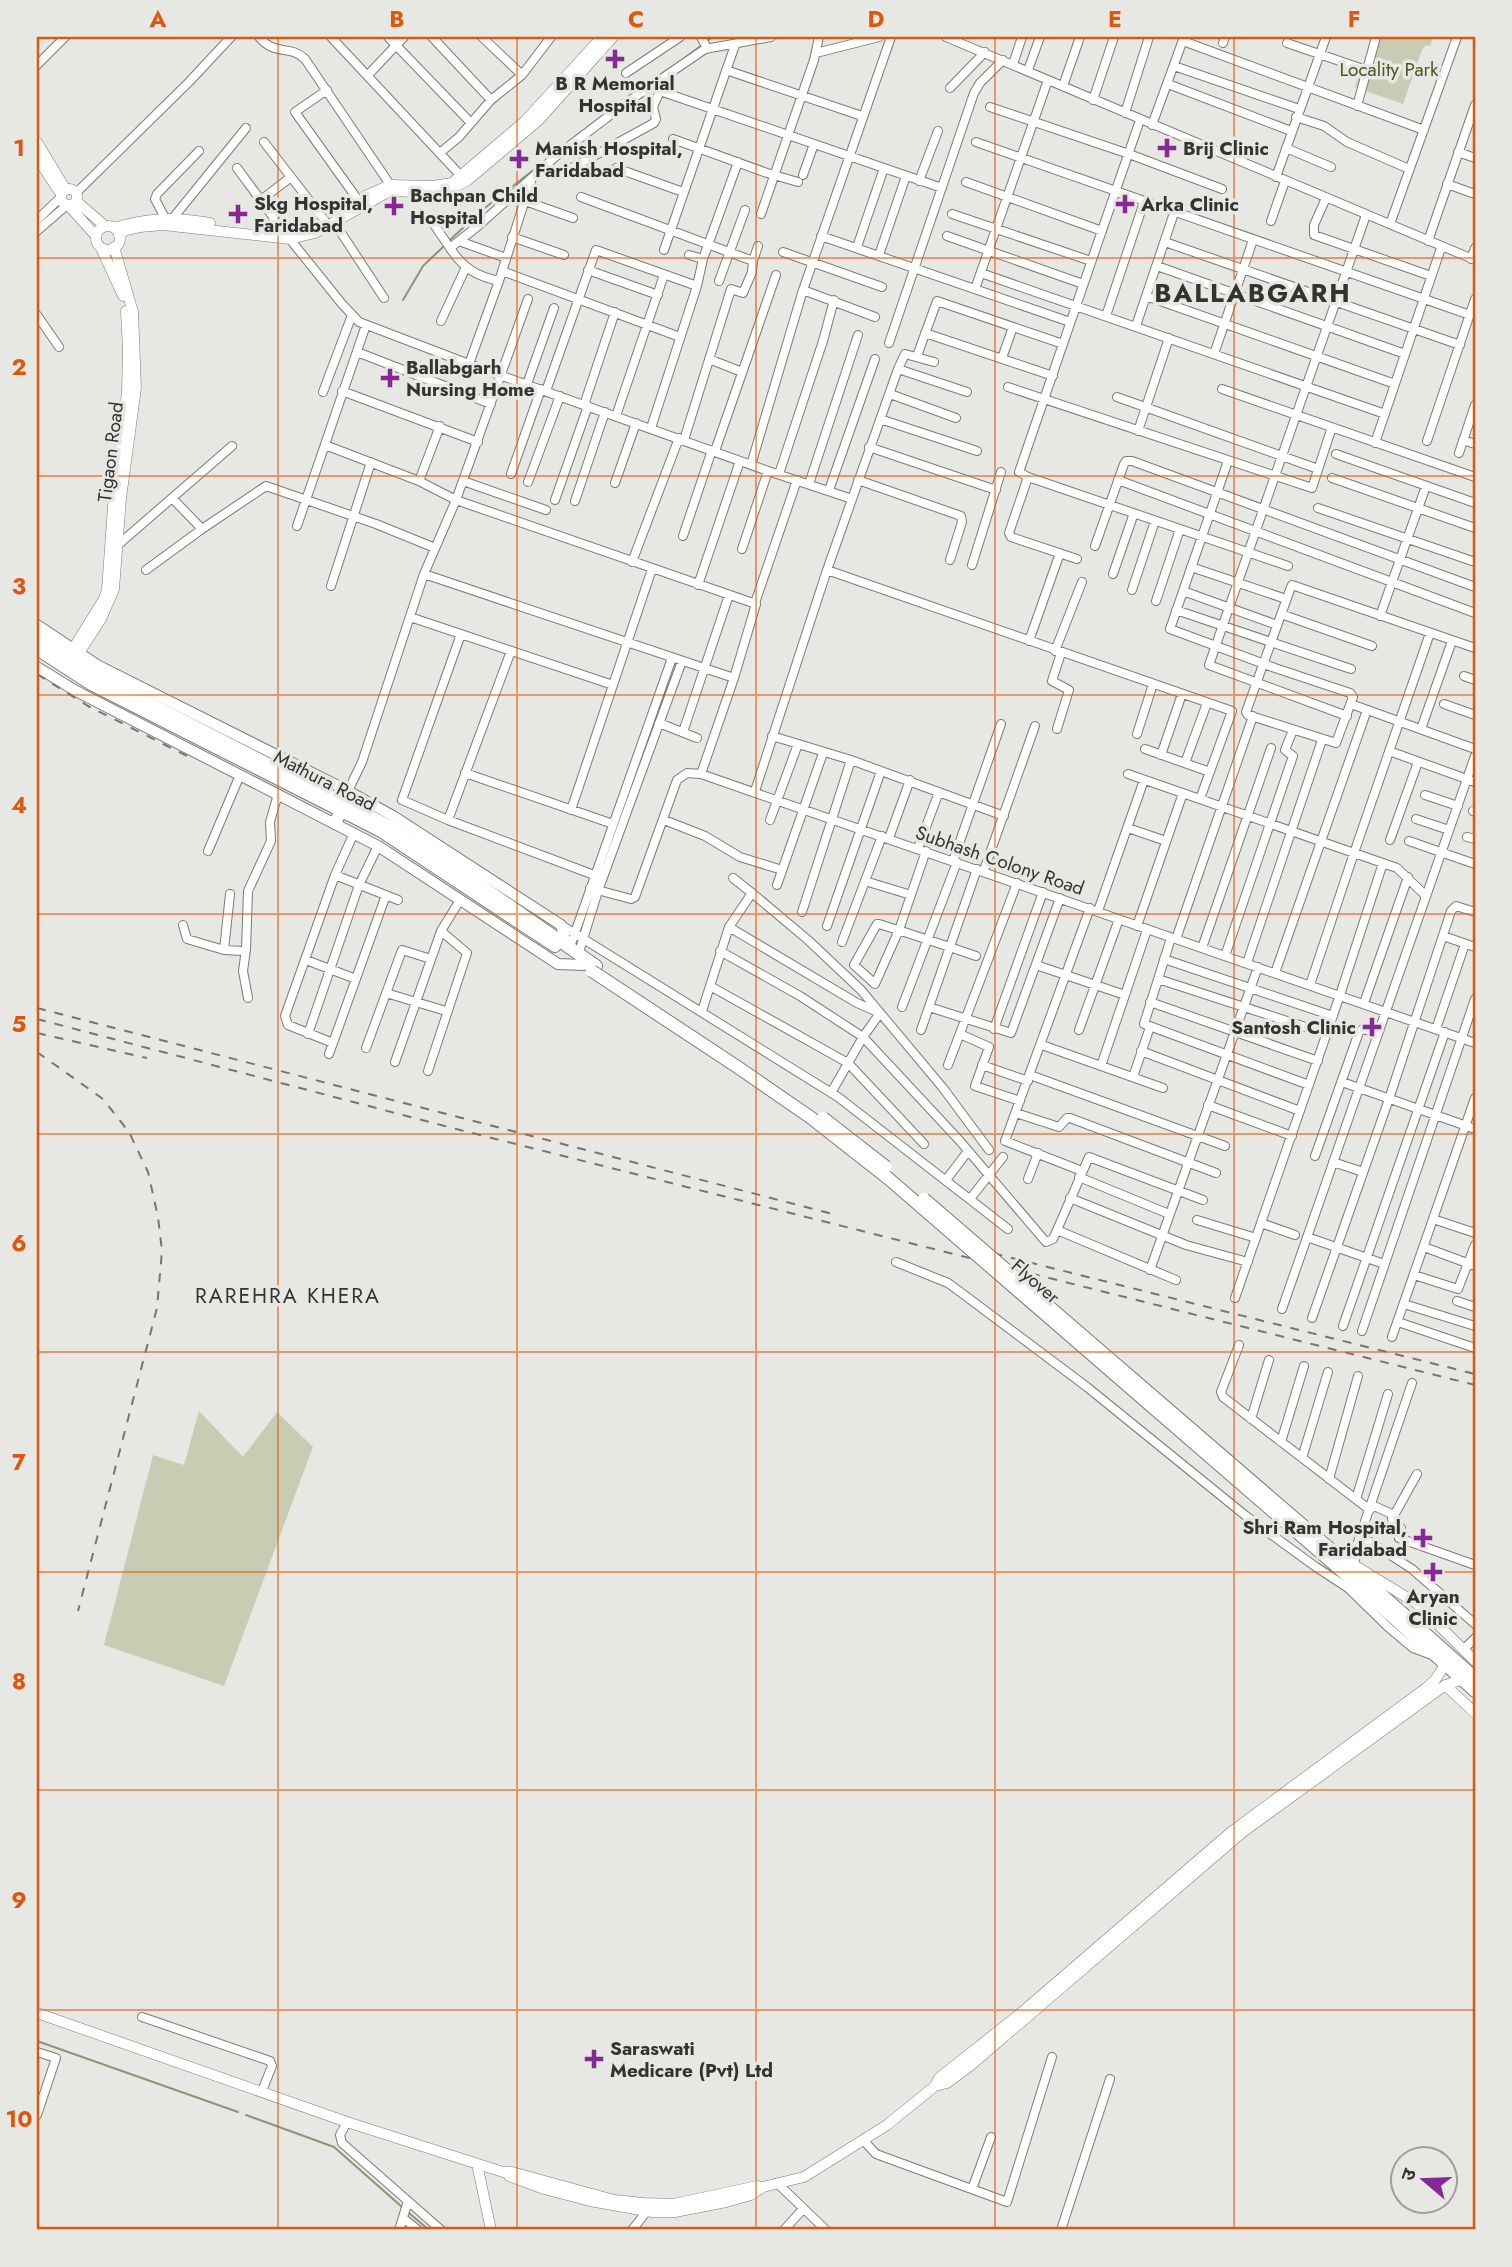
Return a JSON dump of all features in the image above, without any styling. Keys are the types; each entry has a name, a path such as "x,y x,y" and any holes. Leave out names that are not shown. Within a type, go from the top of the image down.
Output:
{"highway":[{"name":"Mathura Road","path":"37,638 136,701 345,807 405,830 572,947"},
{"name":"Mathura Road","path":"37,649 91,684 136,701"},
{"path":"335,823 345,807 348,791"},
{"name":"Mathura Road","path":"345,807 591,967"},
{"name":"Flyover","path":"572,947 591,967 844,1132 901,1178 1342,1561 1442,1661 1469,1679"},
{"path":"1342,1561 1469,1679 1475,1691"}],"main road":[{"path":"37,625 129,681 393,816 405,830 561,925 572,947"},
{"path":"37,667 76,691 378,846 558,964 591,967"}],"street":[{"path":"37,65 65,37"},
{"path":"37,231 189,82 231,37"},
{"path":"259,37 271,48 293,51 300,55 327,90 391,187"},
{"path":"331,37 461,176"},
{"path":"388,37 471,124"},
{"path":"368,75 404,37"},
{"path":"432,37 491,100"},
{"path":"482,37 522,75"},
{"path":"441,152 471,124 491,100 522,75 551,37"},
{"path":"329,222 358,201 391,187 446,185 461,176 538,109 602,37"},
{"path":"96,236 101,228 113,230 163,225 287,236 329,222 391,187 444,193 468,180 539,120 613,37"},
{"path":"626,73 680,37"},
{"path":"450,248 586,133 656,88 704,42 734,45 771,37"},
{"path":"761,214 816,53 819,37"},
{"path":"816,53 879,37"},
{"path":"751,465 803,290 891,37"},
{"path":"946,37 1441,247 1473,259 1475,248"},
{"path":"1013,64 1022,37"},
{"path":"1028,70 1040,37"},
{"path":"1063,86 1080,37"},
{"path":"1093,100 1114,37"},
{"path":"1125,113 1149,37"},
{"path":"1276,177 1326,37"},
{"path":"1357,106 1376,37"},
{"path":"1390,225 1457,37"},
{"path":"1152,125 1184,39 1424,130"},
{"path":"1287,43 1366,70"},
{"path":"664,250 734,45"},
{"path":"950,88 985,52"},
{"path":"889,343 976,90 1003,60"},
{"path":"1174,66 1298,113 1347,142 1409,169"},
{"path":"726,70 862,116"},
{"path":"975,289 1048,80"},
{"path":"1168,84 1292,131"},
{"path":"656,88 942,188"},
{"path":"568,170 654,123 656,88"},
{"path":"327,90 297,108 292,108 358,201"},
{"path":"1428,241 1458,152 1472,125 1475,105"},
{"path":"990,107 1222,189"},
{"path":"1140,120 1019,472 1287,566"},
{"path":"169,218 246,128"},
{"path":"919,181 938,131"},
{"path":"673,139 774,175 801,178 814,144"},
{"path":"37,142 68,198 113,230 117,244 114,247 101,248 96,236 37,158"},
{"path":"264,142 329,222 384,298"},
{"path":"976,142 1470,315"},
{"path":"1286,148 1331,167"},
{"path":"169,218 155,199 157,194 200,151"},
{"path":"1458,152 1475,158"},
{"path":"651,428 697,286 703,259 738,162"},
{"path":"237,168 287,236 352,315 366,325 852,499"},
{"path":"616,168 683,192"},
{"path":"857,247 884,169"},
{"path":"469,363 533,176"},
{"path":"879,255 906,176"},
{"path":"261,200 291,177"},
{"path":"1271,221 1285,181"},
{"path":"966,182 1102,231"},
{"path":"1447,184 1475,194"},
{"path":"510,196 573,218"},
{"path":"582,197 752,261"},
{"path":"37,220 68,198"},
{"path":"1326,198 1314,225 1314,235 1432,276"},
{"path":"1106,316 1144,202"},
{"path":"719,281 745,210"},
{"path":"1136,326 1174,213"},
{"path":"952,214 1091,261"},
{"path":"1347,716 1210,666 1209,663 1366,215"},
{"path":"113,230 144,219 169,218 287,236"},
{"path":"435,226 460,263 484,278 499,281"},
{"path":"504,226 564,255"},
{"path":"821,236 1070,322"},
{"path":"947,236 1083,284"},
{"path":"1214,354 1253,240"},
{"path":"459,241 506,258"},
{"path":"1165,242 1460,345"},
{"path":"632,562 681,439 731,289 743,293 752,272 752,261 758,246"},
{"name":"Tigaon Road","path":"76,651 107,590 113,506 136,388 133,312 114,247"},
{"path":"1375,443 1441,247"},
{"name":"Tigaon Road","path":"76,651 111,600 116,578 129,413 126,310 118,281 101,248"},
{"path":"511,474 596,250 697,286"},
{"path":"783,252 882,287"},
{"path":"689,255 703,259"},
{"path":"1157,265 1405,354"},
{"path":"441,321 466,267"},
{"path":"589,270 658,295"},
{"path":"502,271 680,337"},
{"path":"981,273 1385,414"},
{"path":"615,416 664,275"},
{"path":"683,536 776,275"},
{"path":"803,290 875,317"},
{"path":"1146,296 1395,384"},
{"path":"348,791 362,762 424,574 478,442 528,299"},
{"path":"1427,441 1475,299"},
{"path":"779,474 834,300"},
{"path":"917,356 937,301 1063,344"},
{"path":"527,384 554,309"},
{"path":"555,500 615,312"},
{"path":"37,315 59,347"},
{"path":"323,392 352,315"},
{"path":"297,526 366,325"},
{"path":"1002,358 1013,327"},
{"path":"925,333 1053,376"},
{"path":"809,484 858,335"},
{"path":"1138,431 1169,338"},
{"path":"357,352 491,404"},
{"path":"755,791 827,570 898,369 905,354 934,362"},
{"path":"709,359 742,372"},
{"path":"829,490 875,359"},
{"path":"898,369 967,392"},
{"path":"1008,387 1312,488 1332,427"},
{"path":"1222,389 1475,477"},
{"path":"342,391 478,442"},
{"path":"890,394 956,418"},
{"path":"528,482 560,396"},
{"path":"1117,397 1318,469"},
{"path":"1459,453 1475,407"},
{"path":"575,501 605,412"},
{"path":"880,419 977,451"},
{"path":"615,483 636,423"},
{"path":"419,481 440,426"},
{"path":"1463,440 1475,444"},
{"path":"325,445 419,481 456,500 755,603"},
{"path":"119,544 232,446"},
{"path":"869,447 996,490"},
{"path":"1336,454 1475,503"},
{"path":"698,584 740,461"},
{"path":"1095,546 1125,461 1132,461 1475,587"},
{"path":"1228,461 1170,629 1215,647 1264,664 1352,694 1351,704 1336,743 1246,712 1264,664 1271,642 1278,625 1286,599 1294,586 1475,648"},
{"path":"331,586 371,462"},
{"path":"742,550 768,471"},
{"path":"972,565 1001,472"},
{"path":"1028,477 1009,533 1011,537 1077,559"},
{"path":"1332,478 1475,528"},
{"path":"594,889 631,899 635,897 677,780 687,773 701,774 797,480"},
{"path":"858,480 961,516 962,522 950,560"},
{"path":"1118,480 1475,613"},
{"path":"463,481 546,510"},
{"path":"146,570 266,486 376,523 435,548"},
{"path":"1380,616 1426,486"},
{"path":"173,499 202,529"},
{"path":"1318,508 1475,562"},
{"path":"1113,574 1133,513"},
{"path":"1132,590 1155,521"},
{"path":"1156,601 1180,529"},
{"path":"1029,642 1060,553"},
{"path":"1191,567 1286,599"},
{"path":"571,810 652,569"},
{"path":"827,570 1232,711 1200,799"},
{"path":"424,574 734,678"},
{"path":"1057,729 1069,690 1052,681 1058,652 1082,582"},
{"path":"1183,590 1278,625"},
{"path":"683,732 729,595"},
{"path":"1176,611 1351,669"},
{"path":"1281,614 1372,646"},
{"path":"410,617 613,685"},
{"path":"1310,985 1430,633"},
{"path":"393,816 402,800 461,634"},
{"path":"1421,729 1452,641"},
{"path":"448,820 510,651"},
{"path":"572,947 579,935 594,889 659,723 677,659"},
{"path":"594,889 594,875 612,824 677,659"},
{"path":"1464,676 1475,680"},
{"path":"1137,734 1153,684"},
{"path":"1161,755 1182,694"},
{"path":"1185,763 1207,703"},
{"path":"1351,704 1475,749"},
{"path":"1444,704 1475,715"},
{"path":"1275,973 1367,710"},
{"path":"1253,716 1143,1023 1309,1085"},
{"path":"659,723 698,737"},
{"path":"902,1007 1001,724"},
{"path":"921,1030 950,947 1004,816 1035,726"},
{"path":"1225,956 1293,756 1285,750 1293,730"},
{"path":"772,736 910,780 1004,816"},
{"path":"1247,964 1322,740"},
{"path":"770,820 798,744"},
{"path":"1202,948 1271,748"},
{"path":"1145,749 1210,772"},
{"path":"1389,751 1471,781"},
{"path":"777,885 823,753"},
{"path":"1282,1309 1441,852 1458,806 1471,781 1475,756"},
{"path":"802,912 851,760"},
{"path":"1390,840 1418,762"},
{"path":"827,926 881,771"},
{"path":"465,773 612,824"},
{"name":"Subhash Colony Road","path":"701,774 1475,1043"},
{"path":"1129,774 1396,868 1426,896"},
{"path":"208,851 240,775"},
{"path":"842,942 865,881 910,780"},
{"path":"1144,780 1128,828 1067,975 1005,1141 1038,1153 1169,1214"},
{"path":"939,792 911,895 899,930 875,984 854,965 874,925 879,924 899,930 926,941 976,956"},
{"path":"1137,926 1183,793"},
{"path":"248,998 243,971 248,891 271,841 270,822 278,794"},
{"path":"1425,795 1458,806"},
{"path":"402,800 594,875"},
{"path":"1416,819 1449,831"},
{"path":"664,820 705,836 740,858 782,870"},
{"path":"1128,828 1166,841"},
{"path":"333,1043 288,1025 285,1018 335,875 354,833"},
{"path":"1409,841 1475,864"},
{"path":"308,1034 359,885 378,846"},
{"path":"1235,1298 1318,1061 1383,863"},
{"path":"335,875 398,900"},
{"path":"1364,1003 1408,877"},
{"path":"733,878 808,940 861,989 943,1088 989,1150"},
{"path":"865,881 911,895"},
{"path":"948,1065 1017,883"},
{"path":"994,1029 1043,892"},
{"path":"702,1011 729,928 752,893"},
{"path":"224,950 230,894"},
{"path":"329,1054 386,895"},
{"path":"929,1007 994,1029 1013,1032 1060,898"},
{"path":"395,1062 441,931 460,900"},
{"path":"1312,1318 1453,908 1460,907 1475,912"},
{"path":"227,916 247,918"},
{"path":"1079,1030 1119,919"},
{"path":"184,925 187,939 224,950 244,951"},
{"path":"561,925 831,1093 1008,1229"},
{"path":"729,928 857,1003 880,1013"},
{"path":"1101,1066 1147,930"},
{"path":"428,1071 467,953 441,931"},
{"path":"1443,936 1475,947"},
{"path":"1343,1326 1418,1109 1465,944"},
{"path":"366,1048 401,950 431,959"},
{"path":"720,951 800,996 863,1037 968,1151 1042,1239 1050,1241 1057,1230 1090,1157 1203,1200"},
{"path":"1164,959 1333,1016"},
{"path":"306,960 356,979"},
{"path":"1036,965 1125,995"},
{"path":"1150,1269 1258,967"},
{"path":"1158,979 1327,1034"},
{"path":"710,985 848,1063 924,1143"},
{"path":"386,993 446,1011"},
{"path":"1362,1331 1475,999"},
{"path":"1150,1003 1318,1061"},
{"path":"831,1093 880,1013"},
{"path":"1133,1077 1150,1027"},
{"path":"1315,1156 1360,1030 1378,1033"},
{"path":"960,1034 988,1045 976,1087 1020,1101"},
{"path":"1042,1045 1163,1088"},
{"path":"1142,1051 1300,1111"},
{"path":"982,1065 1029,1078 1225,1146"},
{"path":"1342,1082 1475,1129"},
{"path":"1392,1337 1475,1098"},
{"path":"1208,1105 1292,1136"},
{"path":"1016,1113 1059,1127 1070,1118 1216,1173"},
{"path":"946,1180 968,1151"},
{"path":"1028,1179 1038,1153"},
{"path":"970,1199 1003,1157"},
{"path":"1333,1162 1363,1172"},
{"path":"1070,1198 1162,1236 1248,1262"},
{"path":"1433,1219 1475,1233"},
{"path":"1197,1220 1256,1238"},
{"path":"1261,1223 1295,1235"},
{"path":"1057,1230 1176,1280"},
{"path":"1307,1237 1384,1264"},
{"path":"1414,1275 1458,1289 1472,1265 1475,1245"},
{"path":"1424,1247 1472,1265"},
{"path":"896,1262 937,1278 959,1291 1087,1387 1246,1516 1348,1588 1413,1648 1442,1661 1435,1680 1424,1694"},
{"path":"1457,1301 1475,1307"},
{"path":"1404,1304 1475,1326"},
{"path":"1398,1322 1475,1348"},
{"path":"1239,1345 1221,1395 1356,1499 1371,1508 1394,1515"},
{"path":"1251,1419 1269,1360"},
{"path":"1281,1442 1304,1366"},
{"path":"1302,1458 1328,1372"},
{"path":"1329,1479 1358,1376"},
{"path":"1412,1383 1360,1536 1342,1561 1398,1590 1475,1661"},
{"path":"1356,1499 1388,1394"},
{"path":"1417,1474 1392,1521 1401,1528 1400,1539 1475,1565"},
{"path":"1360,1536 1412,1569 1475,1623"},
{"path":"1463,1650 1475,1638"},
{"path":"503,2172 513,2179 590,2201 647,2211 675,2212 751,2195 763,2187 804,2177 887,2125 935,2086 947,2084 1243,1832 1424,1694 1469,1679"},
{"path":"1445,1685 1475,1713"},
{"path":"37,2013 347,2122 503,2172 512,2172 614,2200 674,2204 757,2186 763,2187"},
{"path":"142,2017 270,2061 272,2066 262,2091"},
{"path":"37,2052 56,2058 37,2115"},
{"path":"863,2140 876,2154 1006,2202 1052,2057"},
{"path":"1062,2230 1110,2079"},
{"path":"347,2122 340,2136 342,2143 406,2209 440,2230"},
{"path":"972,2189 991,2137"},
{"path":"477,2164 491,2230"},
{"path":"777,2183 825,2230"},
{"path":"399,2230 406,2209"},
{"path":"406,2209 418,2230"},
{"path":"784,2230 803,2209"},
{"path":"632,2230 647,2211"}],"green space":[{"name":"Locality Park","path":"1373,37 1433,37 1430,46 1426,45 1422,50 1403,104 1355,87"},
{"path":"199,1411 243,1457 277,1412 313,1447 224,1686 104,1645 153,1455 184,1465"}],"waterway":[{"path":"707,41 713,37"},
{"path":"682,60 702,45"},
{"path":"568,142 614,107"},
{"path":"450,240 481,211 545,161"},
{"path":"403,300 423,266 444,246"},
{"path":"37,2041 238,2112"},
{"path":"246,2115 334,2147 402,2207"},
{"path":"409,2213 429,2230"}],"railway":[{"path":"37,674 88,706 193,759"},
{"path":"37,1008 833,1214"},
{"path":"37,1019 460,1130 1475,1385"},
{"path":"37,1033 147,1058"},
{"path":"37,1052 103,1099 129,1132 148,1172 162,1251 157,1308 78,1611"},
{"path":"976,1249 1475,1374"}],"place":[{"name":"B R Memorial Hospital","path":"615,59"},
{"name":"Brij Clinic","path":"1167,148"},
{"name":"Manish Hospital, Faridabad","path":"519,159"},
{"name":"Arka Clinic","path":"1125,204"},
{"name":"Bachpan Child Hospital","path":"394,206"},
{"name":"Skg Hospital, Faridabad","path":"238,214"},
{"name":"Ballabgarh Nursing Home","path":"390,378"},
{"name":"Santosh Clinic","path":"1372,1027"},
{"name":"Shri Ram Hospital, Faridabad","path":"1423,1538"},
{"name":"Aryan Clinic","path":"1433,1572"},
{"name":"Saraswati Medicare (Pvt) Ltd","path":"594,2059"}],"district":[{"name":"BALLABGARH","path":"1253,293"},
{"name":"RAREHRA KHERA","path":"288,1296"}]}
